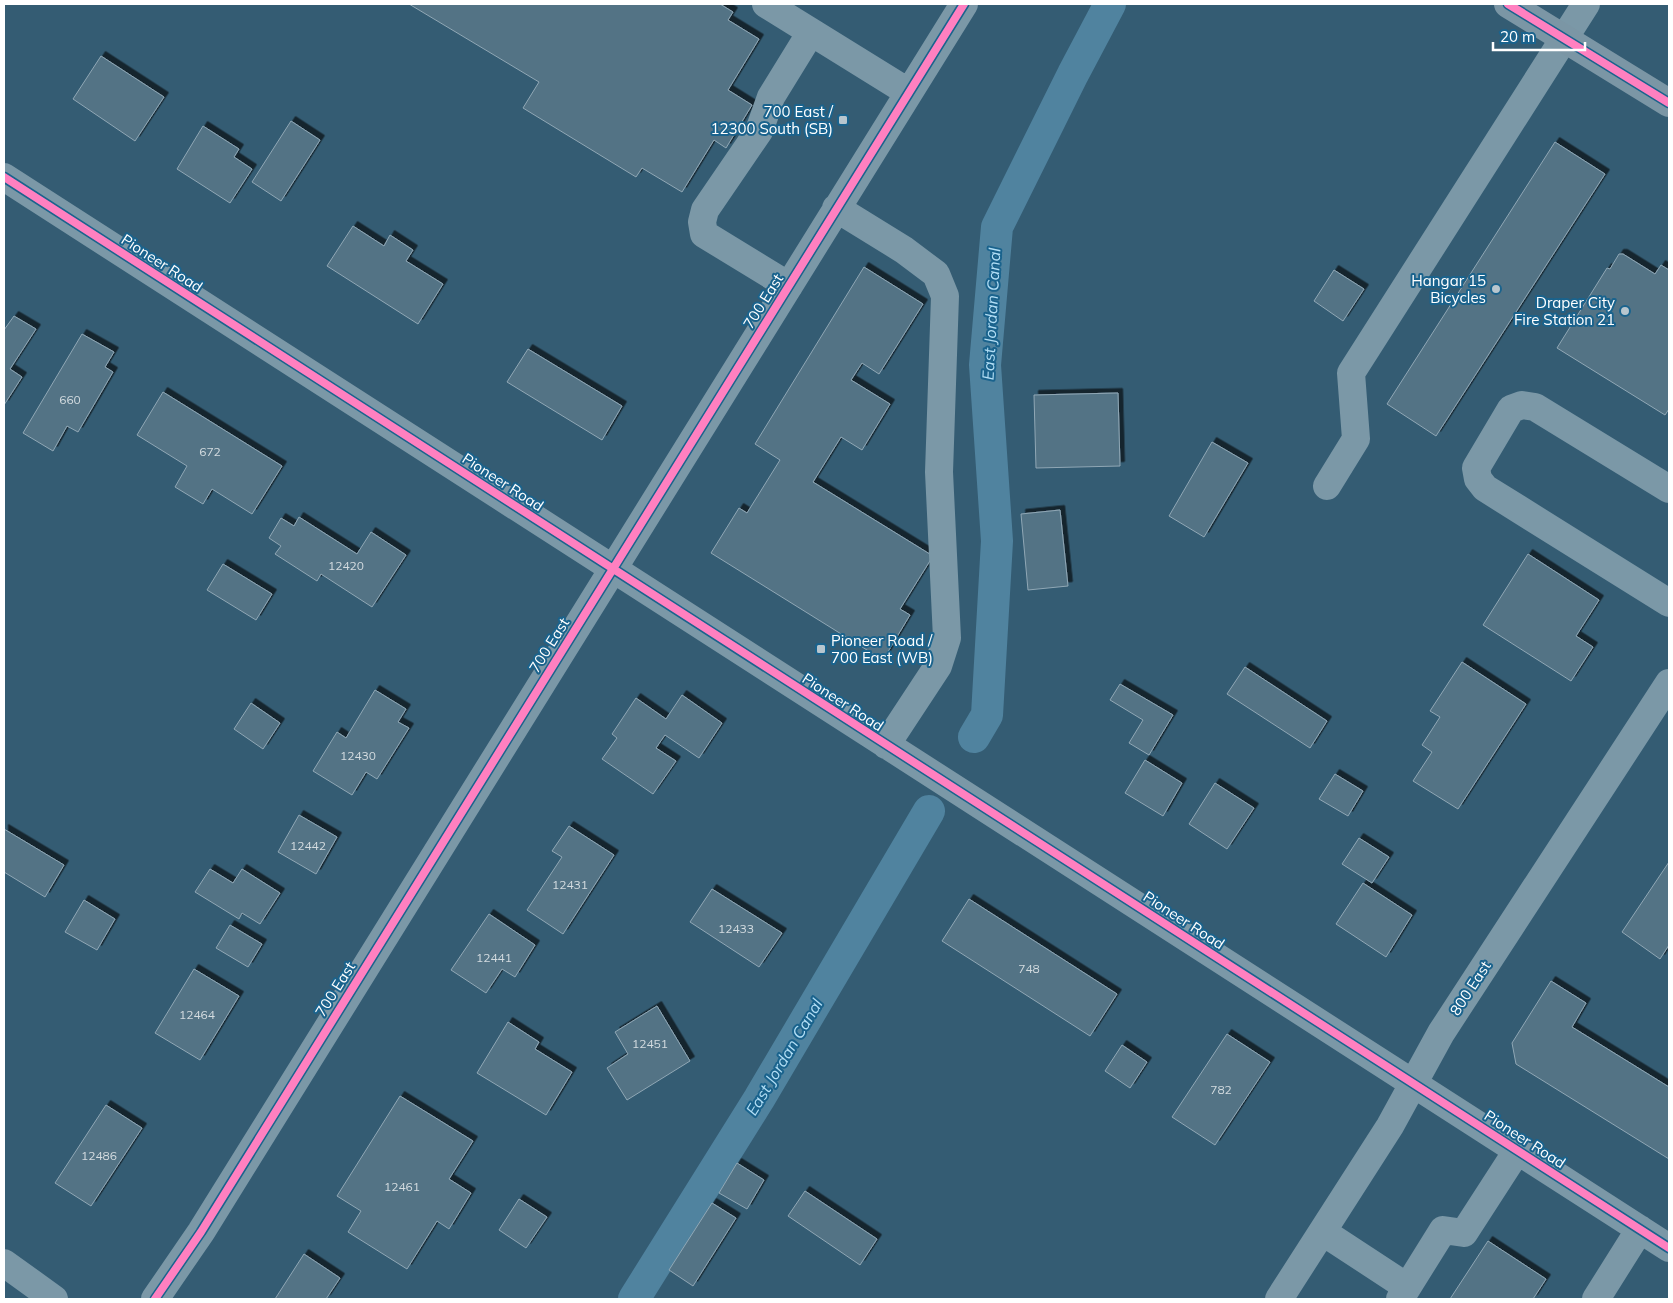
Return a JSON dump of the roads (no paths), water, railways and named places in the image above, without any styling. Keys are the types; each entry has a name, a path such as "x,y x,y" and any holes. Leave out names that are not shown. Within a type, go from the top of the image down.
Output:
{"main road":[{"path":"1508,4 1565,37 1669,103"}],"street":[{"path":"766,4 908,92"},
{"name":"700 East","path":"155,1299 206,1223 964,4"},
{"path":"1327,486 1356,439 1351,373 1586,4"},
{"path":"789,286 704,234 702,222 705,210 759,131 771,97 811,32"},
{"name":"Pioneer Road","path":"4,177 612,570 1669,1248"},
{"path":"836,208 904,250 936,274 945,296 940,472 947,638 938,666 886,745"},
{"path":"1669,489 1536,407 1522,405 1511,409 1476,468 1478,479 1485,488 1669,603"},
{"name":"800 East","path":"1279,1299 1390,1126 1440,1034 1669,683"},
{"path":"1323,1232 1403,1293 1443,1230 1464,1233 1518,1151"},
{"path":"1596,1299 1640,1229"},
{"path":"4,1263 54,1299"}],"waterway":[{"name":"East Jordan Canal","path":"974,737 987,715 997,541 985,365 997,227 1110,4"},
{"name":"East Jordan Canal","path":"634,1299 759,1099 929,811"}],"place":[{"name":"700 East / 12300 South (SB)","path":"843,120"},
{"name":"Hangar 15 Bicycles","path":"1496,289"},
{"name":"Draper City Fire Station 21","path":"1625,311"},
{"name":"Pioneer Road / 700 East (WB)","path":"821,649"}]}
